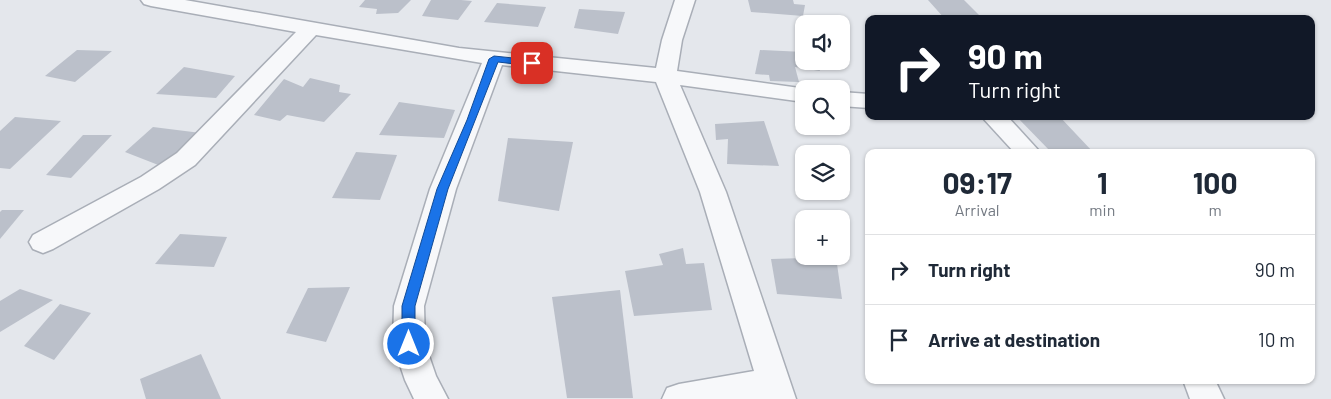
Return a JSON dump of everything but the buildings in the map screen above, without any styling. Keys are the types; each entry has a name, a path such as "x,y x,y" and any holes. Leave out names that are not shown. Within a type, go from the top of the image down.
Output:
{"street":[{"path":"151,0 494,59 665,76 795,94"},
{"path":"679,399 776,391 713,192 665,76 672,40 685,0"},
{"path":"43,242 150,183 186,159 312,27"},
{"path":"431,399 421,380 409,344 409,306 443,189 472,120 494,59"},
{"path":"850,100 865,102"},
{"path":"997,120 1025,149"},
{"path":"1201,384 1207,399"}],"route":[{"path":"409,344 409,306 443,189 472,120 494,59 532,63"}]}
